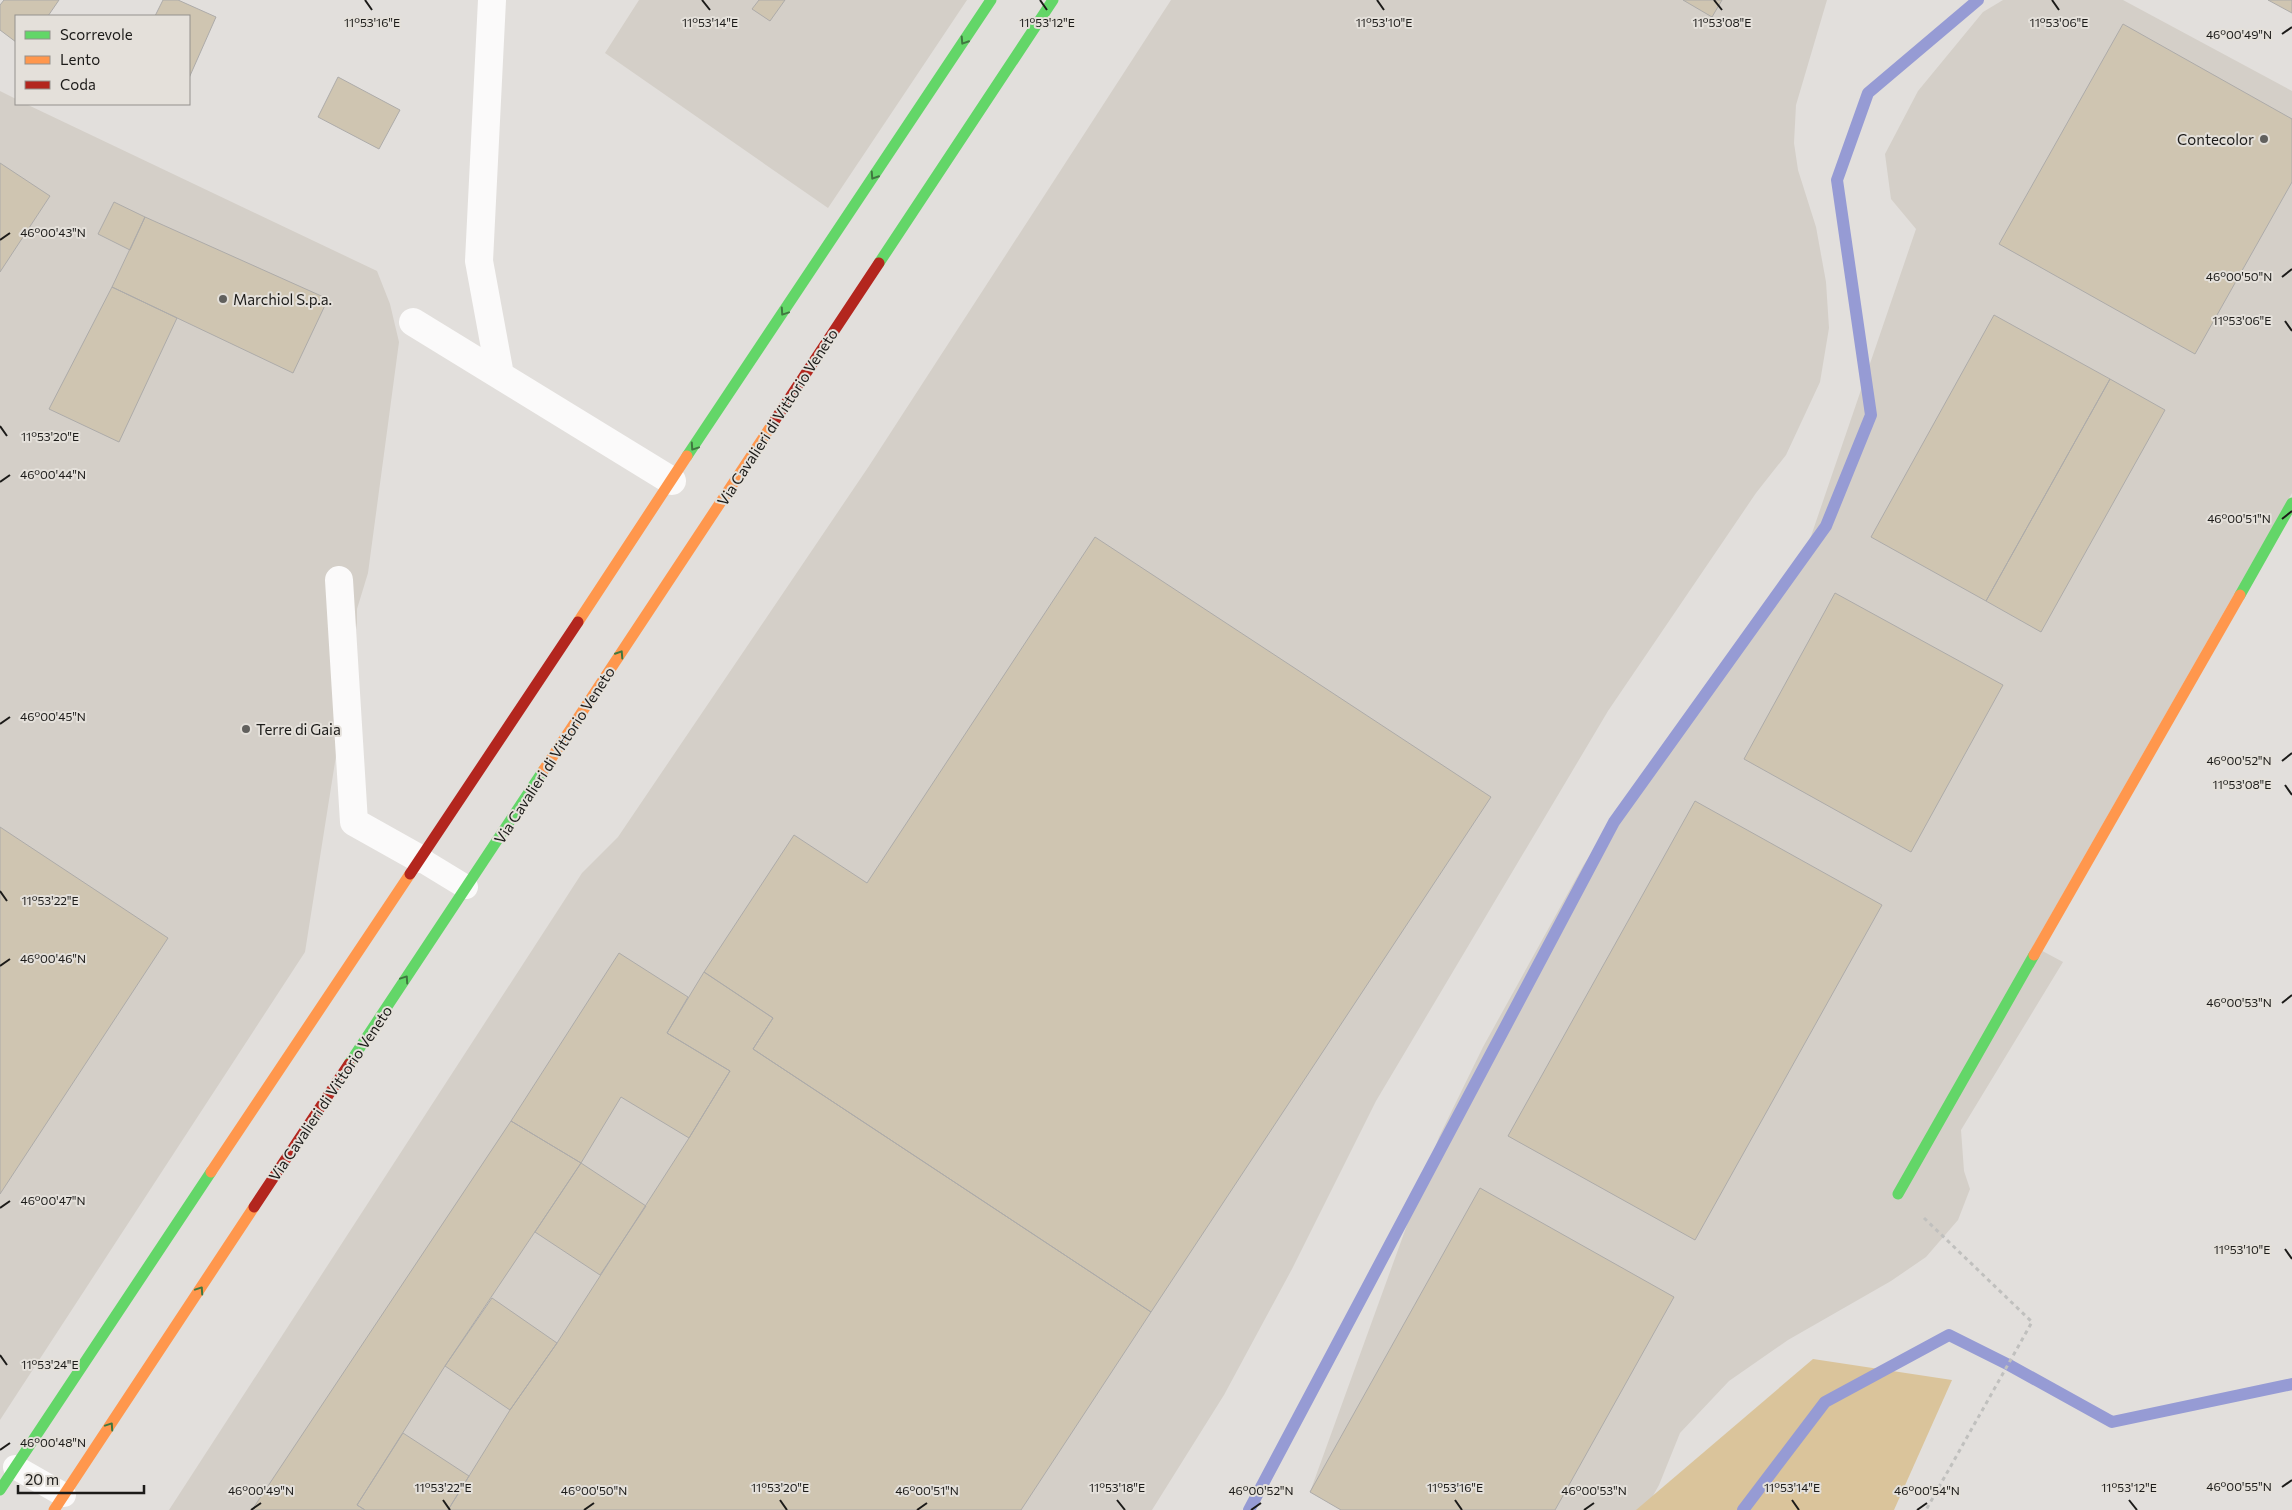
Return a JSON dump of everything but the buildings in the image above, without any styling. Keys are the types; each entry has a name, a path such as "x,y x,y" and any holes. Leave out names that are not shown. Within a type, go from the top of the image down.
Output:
{"street":[{"path":"492,0 479,261 500,375"},
{"path":"0,1490 991,0"},
{"name":"Via Cavalieri di Vittorio Veneto","path":"59,1503 1053,0"},
{"path":"413,322 672,481"},
{"path":"1898,1194 2292,502"},
{"path":"339,580 354,822 420,859"}],"lane":[{"path":"420,859 466,887"},
{"path":"15,1467 59,1503"}],"path":[{"path":"1898,1194 2032,1322 1926,1510"}],"shaded area":[{"path":"639,0 967,0 828,208 605,53"},
{"path":"1171,0 1827,0 1796,105 1794,143 1798,170 1816,227 1826,282 1829,328 1820,382 1786,455 1756,493 1608,711 1376,1101 1292,1269 1224,1395 1152,1510 169,1510 582,873 618,837 869,466"},
{"path":"2003,0 2123,0 2292,91 2292,493 2033,946 2063,962 1961,1130 1964,1171 1970,1189 1958,1220 1926,1257 1891,1281 1788,1340 1729,1381 1680,1433 1659,1485 1645,1510 1341,1510 1310,1492 1439,1137 1483,1047 1583,866 1661,748 1808,545 1916,229 1891,199 1885,154 1918,91 1983,12"},
{"path":"0,91 15,98 15,105 28,105 377,271 390,304 399,342 368,573 357,609 357,623 305,952 0,1420"},
{"path":"1813,1359 1952,1380 1894,1510 1636,1510"}],"waterway":[{"path":"1249,1510 1614,822 1826,526 1871,415 1837,180 1868,93 1978,0"},
{"path":"1743,1510 1825,1402 1949,1335 2009,1365 2112,1422 2292,1384"}],"traffic: fast":[{"path":"687,456 991,0"},
{"path":"879,263 1053,0"},
{"path":"2240,595 2292,503"},
{"path":"349,1064 543,771"},
{"path":"1898,1194 2034,955"},
{"path":"0,1490 211,1172"}],"traffic: slow":[{"path":"543,771 775,420"},
{"path":"578,622 687,456"},
{"path":"2034,955 2240,595"},
{"path":"211,1172 410,874"},
{"path":"54,1510 254,1207"}],"traffic: jam":[{"path":"775,420 879,263"},
{"path":"410,874 578,622"},
{"path":"254,1207 349,1064"}],"place":[{"name":"Contecolor","path":"2264,139"},
{"name":"Marchiol S.p.a.","path":"223,299"},
{"name":"Terre di Gaia","path":"246,729"}]}
